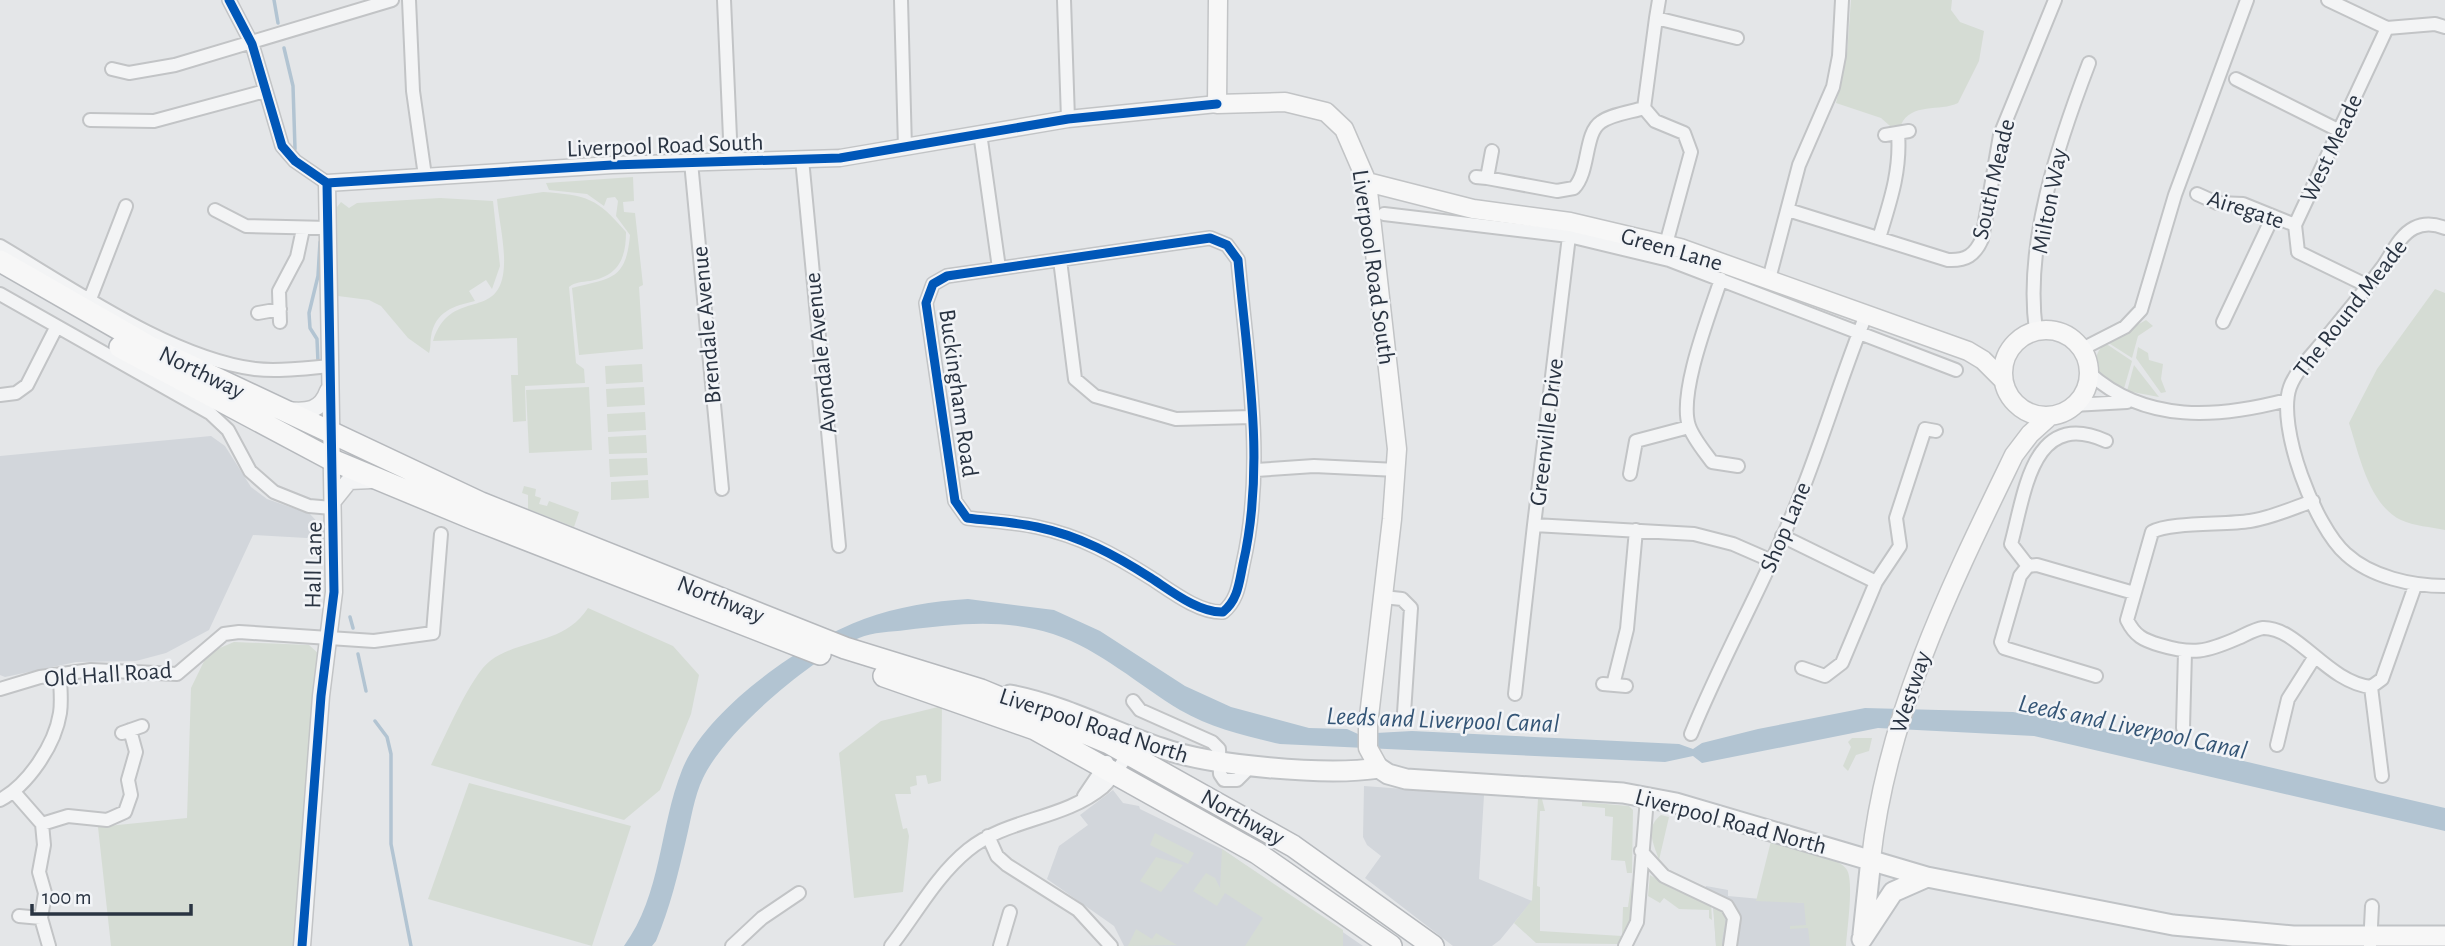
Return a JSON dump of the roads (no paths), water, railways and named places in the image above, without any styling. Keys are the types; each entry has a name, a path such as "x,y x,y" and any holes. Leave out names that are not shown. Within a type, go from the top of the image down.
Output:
{"highway":[{"name":"Northway","path":"0,261 152,348 331,435 481,502 837,653 1115,759 1293,846 1433,946"},
{"name":"Northway","path":"0,278 149,364 332,460 805,640"},
{"name":"Northway","path":"837,653 981,690 1074,728 1115,759 1391,946"}],"main road":[{"path":"1217,104 1218,0"},
{"name":"Liverpool Road South","path":"1217,104 1285,102 1326,113 1344,129 1367,182 1396,431 1396,470 1368,725 1368,748 1379,768"},
{"name":"Green Lane","path":"1367,182 1473,209 1569,229 1666,244 1968,351 1983,360 2003,380"},
{"path":"2036,331 2058,332 2082,349 2089,373 2086,389 2073,405 2050,416 2032,414 2017,405 2007,392 2003,380 2005,361 2013,345 2036,331"},
{"name":"Green Lane","path":"1968,351 2013,345"},
{"name":"Westway","path":"2014,455 2019,430 2017,405"},
{"name":"Westway","path":"1862,942 1877,811 1909,687 1941,607 2014,455 2030,434 2050,416"},
{"name":"Liverpool Road North","path":"981,690 1025,698 1063,710 1172,752 1253,765 1348,771 1379,768 1388,775 1406,779 1619,793 1647,798 1871,859 1927,877 2173,925 2243,934 2370,942 2445,936"},
{"path":"1862,942 1894,892 1905,884 1927,877"}],"street":[{"path":"229,0 252,44 282,146 295,161 327,183"},
{"path":"113,69 129,73 175,65 392,0"},
{"path":"409,0 413,91 425,176"},
{"path":"724,0 731,161"},
{"path":"901,0 905,148"},
{"path":"1064,0 1068,119"},
{"path":"1643,108 1659,0"},
{"path":"1769,279 1799,165 1833,87 1839,56 1842,0"},
{"name":"South Meade","path":"1788,210 1948,260 1960,261 1977,250 1982,239 2000,135 2055,0"},
{"path":"2082,349 2124,327 2141,310 2175,195 2247,0"},
{"path":"2328,0 2387,28 2435,24 2445,27"},
{"path":"1656,18 1737,38"},
{"name":"West Meade","path":"2368,286 2298,253 2295,225 2387,28"},
{"name":"Milton Way","path":"2036,331 2035,276 2048,187 2086,69 2098,80"},
{"path":"2236,79 2338,130"},
{"path":"90,120 154,121 265,92"},
{"name":"Liverpool Road South","path":"327,183 691,162 867,156 980,133 1068,119 1217,104"},
{"path":"1492,152 1482,178 1557,191 1574,188 1583,175 1594,132 1599,123 1643,108"},
{"path":"1643,108 1656,121 1676,128 1689,140 1689,161 1666,244"},
{"path":"980,133 999,268"},
{"path":"1879,238 1896,185 1900,156 1897,133"},
{"name":"Avondale Avenue","path":"802,159 839,546"},
{"name":"Brendale Avenue","path":"691,162 722,489"},
{"name":"Hall Lane","path":"302,946 321,696 334,592 327,183"},
{"name":"Airegate","path":"2197,194 2217,203 2243,204 2295,225"},
{"path":"90,299 127,205"},
{"path":"215,209 246,226 329,228"},
{"path":"1384,214 1569,229 1669,260 1956,370"},
{"path":"2222,322 2273,216"},
{"name":"The Round Meade","path":"2445,228 2425,225 2404,235 2368,286 2300,370 2287,400 2288,431 2313,501 2345,553 2358,563 2415,586 2445,586"},
{"path":"258,313 280,316 279,291 297,257 303,229"},
{"name":"Greenville Drive","path":"1569,229 1534,525 1636,530 1704,537 1734,544 1772,562"},
{"name":"Buckingham Road","path":"1210,238 1227,245 1238,260 1256,470 1254,509 1238,589 1235,600 1223,612 1204,609 1111,552 1037,527 967,518 955,501 926,303 928,293 939,279 1060,260 1210,238"},
{"name":"Northway","path":"0,246 151,332 233,365 285,370 331,366"},
{"path":"1060,260 1075,379 1084,389 1095,396 1176,419 1252,416"},
{"path":"1721,279 1693,370 1686,412 1689,427 1712,462 1738,466"},
{"name":"Northway","path":"0,294 210,413 228,430 250,471 274,492 309,506 332,505"},
{"name":"Shop Lane","path":"1691,734 1714,677 1772,562 1866,315"},
{"path":"0,395 16,393 27,385 56,328"},
{"path":"2089,373 2131,402"},
{"path":"275,407 315,409 323,403 330,385"},
{"path":"2073,405 2131,402 2162,410 2201,415 2226,413 2287,400"},
{"path":"1630,474 1636,441 1689,427"},
{"path":"1802,668 1825,676 1842,663 1876,582 1900,546 1896,518 1925,429 1936,431"},
{"path":"2028,566 2011,544 2034,459 2050,442 2073,433 2089,433 2106,441"},
{"path":"1256,470 1314,466 1396,470"},
{"path":"332,505 349,481 359,479 385,482"},
{"path":"2313,501 2253,521 2205,527 2162,526 2152,532 2127,620 2133,632 2142,640 2185,652 2211,649 2262,628 2289,637 2341,679 2371,687"},
{"path":"1515,694 1521,675 1534,525"},
{"path":"1614,685 1627,629 1636,530"},
{"name":"Old Hall Road","path":"0,689 60,674 92,670 177,674 223,634 330,636 374,641 433,633 441,534"},
{"path":"1782,537 1876,582"},
{"path":"2096,676 2004,648 2001,642 2020,576 2028,566 2037,565 2134,593"},
{"path":"2371,687 2382,679 2415,586"},
{"path":"1383,597 1402,599 1411,608 1404,713"},
{"path":"2183,728 2185,652"},
{"path":"2277,745 2288,699 2315,658"},
{"path":"0,800 14,792 30,774 59,718 60,674"},
{"path":"2371,687 2382,776"},
{"path":"1133,701 1140,710 1212,742 1219,749 1220,760"},
{"path":"42,824 68,816 107,820 125,812 131,795 128,780 136,752 131,729"},
{"path":"891,946 944,874 968,850 988,836 1080,803 1115,759"},
{"path":"14,792 42,824 44,845 39,872 45,893 41,918 49,946"},
{"path":"1625,946 1637,922 1647,798"},
{"path":"988,836 997,856 1007,865 1079,909 1111,946"},
{"path":"1642,851 1664,876 1727,905 1734,918 1730,946"},
{"path":"732,946 762,918 799,893"},
{"path":"2370,942 2372,906"},
{"path":"1000,946 1010,912"},
{"path":"19,916 41,918"}],"water":[{"name":"Leeds and Liverpool Canal","path":"968,599 1054,610 1100,631 1185,686 1231,707 1309,728 1347,729 1358,734 1412,731 1679,744 1693,749 1702,743 1758,729 1865,708 2013,712 2089,725 2445,808 2445,831 2034,736 1878,728 1702,763 1693,756 1665,762 1280,744 1204,722 1164,700 1103,658 1053,634 998,624 961,624 882,632 859,638 818,662 750,718 714,759 700,785 673,891 656,941 652,946 624,946 646,905 682,770 694,747 734,701 786,660 840,629 902,608"}],"waterway":[{"path":"274,0 278,23"},
{"path":"284,48 293,86 295,149"},
{"path":"318,362 317,339 310,328 309,313 318,276 320,242"},
{"path":"350,617 353,628"},
{"path":"358,654 366,691"},
{"path":"375,721 387,737 391,754 391,844 411,946"}]}
